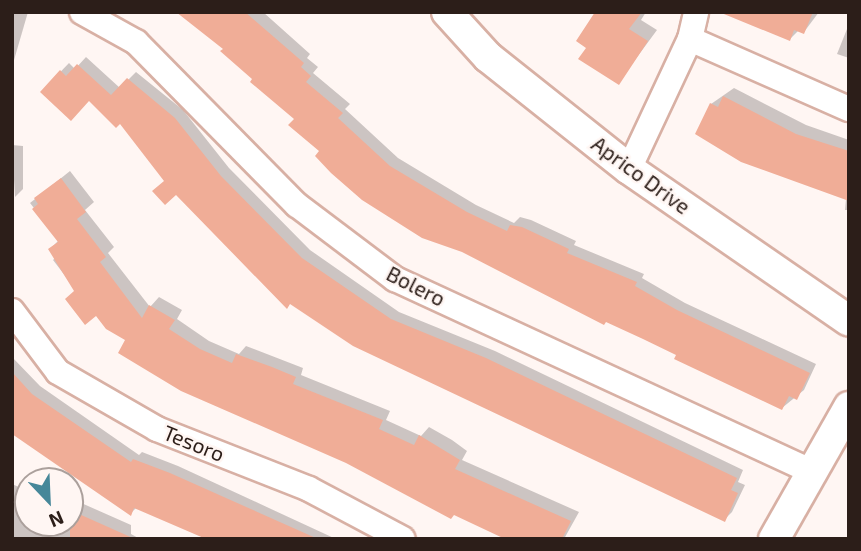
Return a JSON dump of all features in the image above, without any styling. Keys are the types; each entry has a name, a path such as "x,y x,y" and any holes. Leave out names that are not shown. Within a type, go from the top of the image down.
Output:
{"street":[{"name":"Bolero","path":"82,12 136,41 297,205 395,279 811,471"},
{"name":"Aprico Drive","path":"447,12 488,57 629,169 849,321"},
{"path":"629,169 690,39 696,12"},
{"path":"690,39 849,109"},
{"name":"Tesoro","path":"12,311 58,372 157,429 309,489 404,539"},
{"path":"774,539 849,407"}],"building":[{"path":"176,12 245,12 304,63 301,67 311,76 306,82 343,113 338,118 390,166 467,212 507,231 510,225 522,227 569,249 567,253 637,282 635,286 677,310 810,373 797,400 789,396 782,410 674,359 676,355 643,339 606,322 604,325 462,252 422,238 362,200 331,173 315,156 319,151 288,125 294,119 250,82 252,79 220,51 223,49"},
{"path":"595,12 642,12 629,29 648,41 619,85 578,59 586,48 576,41"},
{"path":"719,12 813,12 804,34 794,30 790,41"},
{"path":"77,64 111,95 127,78 175,118 221,176 302,258 391,319 486,358 737,478 731,490 738,493 725,522 353,346 290,304 287,309 176,195 165,205 152,191 164,181 120,124 116,128 89,101 71,121 40,92 60,70 66,76"},
{"path":"723,96 796,134 849,151 849,201 741,162 695,134 710,103 718,107"},
{"path":"61,178 86,212 77,219 106,257 100,262 142,318 149,305 175,320 169,329 200,349 232,363 236,354 296,377 293,384 383,420 379,429 414,445 419,435 460,460 455,469 571,521 562,539 505,539 454,515 451,519 346,463 181,391 118,353 125,340 106,329 96,316 85,325 65,299 74,291 48,249 58,242 32,209 38,204 34,198"},
{"path":"12,372 32,394 131,462 133,459 170,473 318,539 206,539 134,508 131,516 84,484 84,467 60,467 12,434"},
{"path":"84,516 135,539 70,539 84,537"}]}
